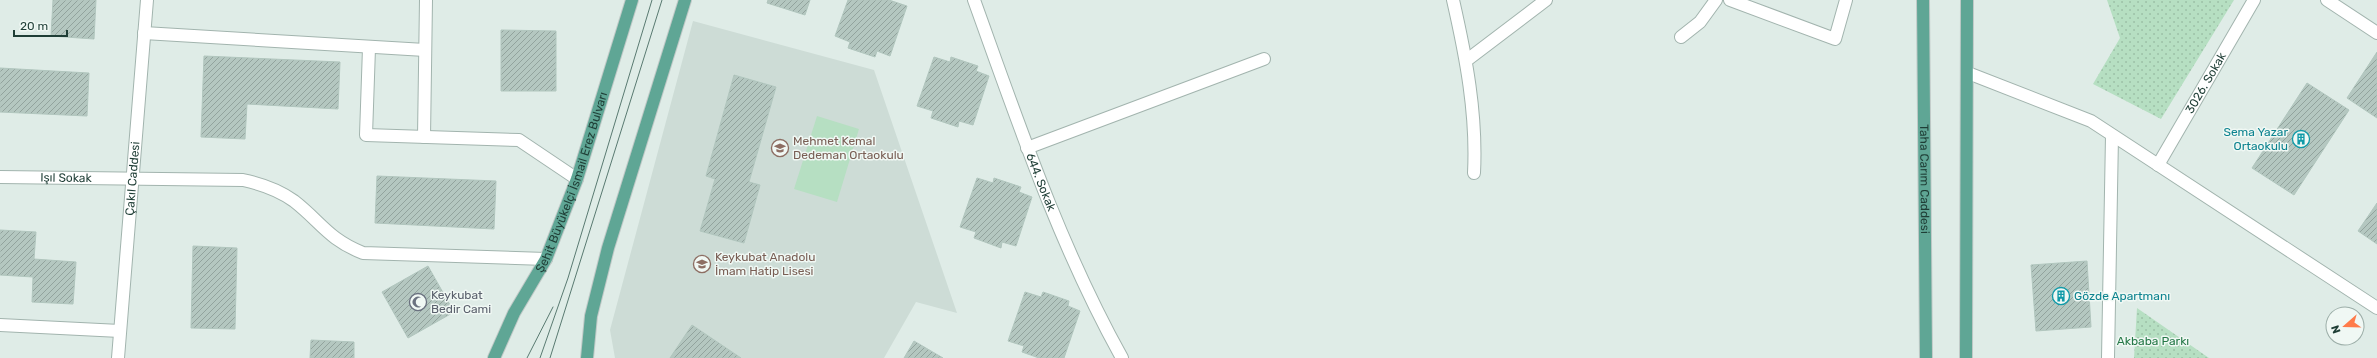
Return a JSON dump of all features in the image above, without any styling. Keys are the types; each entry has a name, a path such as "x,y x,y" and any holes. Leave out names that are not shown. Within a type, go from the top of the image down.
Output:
{"main road":[{"name":"Şehit Büyükelçi İsmail Erez Bulvarı","path":"494,358 514,314 546,259 577,179 632,0"},
{"path":"587,358 591,316 608,248 686,0"},
{"name":"Taha Carım Caddesi","path":"1923,0 1926,358"},
{"path":"1966,358 1968,73 1967,0"}],"street":[{"name":"Çakıl Caddesi","path":"118,358 147,0"},
{"path":"424,137 426,0"},
{"name":"644. Sokak","path":"974,0 1027,148 1069,252 1122,358"},
{"path":"1453,0 1467,60 1476,140 1474,173"},
{"path":"1681,37 1700,22 1716,0"},
{"path":"1730,0 1835,39 1846,0"},
{"name":"3026. Sokak","path":"2158,166 2254,0"},
{"path":"2327,0 2377,33"},
{"path":"1467,60 1541,1"},
{"path":"144,33 369,48 425,50"},
{"path":"369,48 366,135 519,140 577,179"},
{"path":"1027,148 1264,59"},
{"path":"1968,73 2091,122 2377,308"},
{"path":"2108,358 2112,136"},
{"name":"Işıl Sokak","path":"0,177 229,178 270,187 293,201 336,240 363,253 546,259"},
{"path":"0,326 120,331"}],"shaded area":[{"name":"Mehmet Kemal Dedeman Ortaokulu","path":"693,21 874,70 957,313 916,302 884,358 615,358 610,330"}],"green space":[{"path":"2107,0 2234,0 2161,119 2093,84 2120,38"},
{"path":"817,116 859,129 837,202 794,189"},
{"name":"Akbaba Parkı","path":"2137,308 2209,358 2134,358"}],"building":[{"path":"53,0 96,0 94,39 51,36"},
{"path":"768,0 810,0 805,15 767,3"},
{"path":"848,0 889,0 907,6 890,56 877,51 875,57 848,48 850,42 835,36"},
{"path":"501,30 556,31 556,91 501,91"},
{"path":"2377,52 2377,118 2347,98"},
{"path":"204,56 340,62 338,109 247,104 245,139 201,137"},
{"path":"934,57 950,62 951,57 978,66 976,71 989,76 973,125 959,121 958,127 931,118 933,111 917,106"},
{"path":"0,68 89,73 87,116 0,112"},
{"path":"734,75 776,87 749,182 760,185 744,243 700,231 715,179 706,176"},
{"name":"Sema Yazar Ortaokulu","path":"2307,83 2349,110 2294,195 2252,168"},
{"path":"377,176 496,181 494,229 375,223"},
{"path":"977,178 993,183 994,178 1021,187 1019,192 1032,197 1016,246 1002,242 1001,248 974,238 976,232 960,227"},
{"path":"2377,203 2377,244 2358,231"},
{"path":"0,230 36,232 34,259 76,262 73,304 32,302 33,277 0,275"},
{"path":"193,246 237,248 235,329 191,328"},
{"name":"Gözde Apartmanı","path":"2087,261 2091,327 2036,331 2031,265"},
{"name":"Keykubat Bedir Cami","path":"428,266 454,312 408,338 382,292"},
{"path":"1025,292 1041,297 1043,292 1069,301 1068,306 1080,311 1064,358 1039,358 1022,352 1024,346 1008,341"},
{"path":"692,325 741,358 670,358"},
{"path":"311,340 354,342 354,358 310,358"},
{"path":"914,341 943,358 904,358"}],"tram line":[{"path":"540,358 568,278 652,0"},
{"path":"550,358 662,0"},
{"path":"527,358 553,307"}],"place":[{"name":"Sema Yazar Ortaokulu","path":"2301,139"},
{"name":"Mehmet Kemal Dedeman Ortaokulu","path":"780,148"},
{"name":"Keykubat Anadolu İmam Hatip Lisesi","path":"702,264"},
{"name":"Gözde Apartmanı","path":"2061,296"},
{"name":"Keykubat Bedir Cami","path":"418,302"}]}
